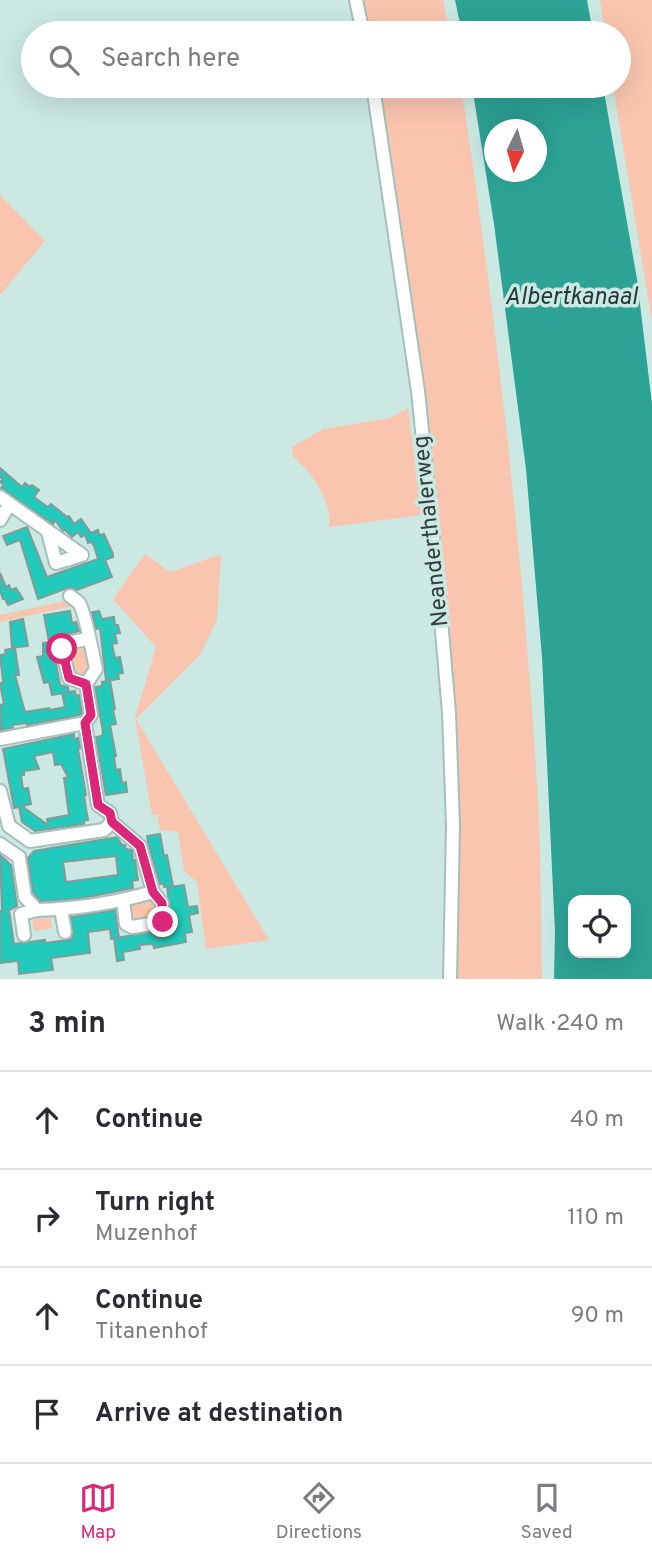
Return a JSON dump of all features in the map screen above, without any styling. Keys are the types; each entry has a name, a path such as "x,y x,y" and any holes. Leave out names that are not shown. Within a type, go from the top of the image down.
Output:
{"street":[{"path":"356,0 360,21"},
{"name":"Neanderthalerweg","path":"375,98 418,391 443,648 453,825 450,979"},
{"path":"0,520 5,501 48,532"},
{"path":"0,739 85,723 91,715 86,684 96,669 92,644 88,639 81,605 70,596"},
{"path":"86,684 69,678 62,649 66,643 88,639"},
{"path":"85,723 98,805 110,813 108,826"},
{"path":"0,791 9,826 30,841"},
{"path":"0,839 9,826"},
{"path":"37,910 25,897 19,857 30,841 108,826 140,846 153,892 162,903 163,922 132,927 126,923 123,900"},
{"path":"0,844 19,857"},
{"path":"24,935 21,914 123,900 153,892"},
{"path":"61,909 65,932"}],"shaded area":[{"path":"358,0 443,0 447,21 362,21"},
{"path":"600,0 652,0 652,322 615,98 631,98 631,21 603,21"},
{"path":"377,98 463,98 464,104 500,371 519,550 539,820 542,979 455,979 450,653 441,541"},
{"path":"0,195 45,241 0,295"},
{"path":"408,408 422,515 329,527 328,508 320,488 293,457 292,447 323,429 390,418"},
{"path":"145,554 170,572 219,555 221,557 217,620 200,655 136,719 269,940 206,949 197,882 184,871 178,832 160,830 157,815 152,815 135,718 156,647 113,599"},
{"path":"70,600 77,605 0,622 0,615"},
{"path":"85,644 93,669 89,675 77,677 72,673 67,651 69,647"},
{"path":"150,897 158,905 157,913 137,924 133,919 129,900"},
{"path":"50,917 52,928 34,931 32,919"}],"water":[{"path":"455,0 587,0 591,21 459,21"},
{"name":"Albertkanaal","path":"474,98 605,98 637,279 652,404 652,979 554,979 555,932 542,657 526,469 487,182 547,182 547,119 484,119 484,161"}],"building":[{"path":"0,468 22,487 25,483 39,490 34,497 48,507 51,504 69,516 74,524 81,519 91,533 98,530 99,535 104,534 113,554 113,557 105,560 112,577 77,590 70,587 38,599 20,540 7,545 3,536 27,527 47,577 98,559 94,546 91,542 88,543 85,535 81,537 78,532 72,537 63,531 55,520 53,524 1,488 4,485 0,482 3,479 0,477"},
{"path":"0,573 6,587 9,585 11,590 16,588 23,599 8,605 0,591"},
{"path":"70,611 72,623 76,622 79,631 61,636 53,648 60,685 68,687 69,692 52,695 49,682 44,683 37,657 43,656 43,643 49,642 44,615"},
{"path":"99,611 102,619 114,617 115,625 118,625 120,633 115,634 117,643 112,644 115,658 120,657 123,673 118,674 119,679 106,681 100,628 96,629 92,612"},
{"path":"23,619 28,646 12,648 10,622"},
{"path":"15,648 19,675 15,675 25,712 65,707 62,693 75,691 76,696 79,695 80,715 27,725 12,725 13,728 1,730 0,705 4,704 0,684 3,682 0,655 6,654 5,650"},
{"path":"110,680 116,724 110,725 116,756 114,757 116,770 120,769 122,783 126,782 127,792 106,795 96,737 102,736 103,732 95,687"},
{"path":"74,734 74,739 78,738 80,745 78,749 88,820 84,821 84,824 35,831 22,822 19,807 14,808 3,749","holes":["53,752 55,765 61,764 68,777 64,778 69,815 47,819 48,825 22,806 31,804 28,788 23,789 21,775 24,775 24,771 39,769 34,756"]},
{"path":"160,834 173,886 164,887 164,884 160,884 148,843 147,836"},
{"path":"117,837 126,849 132,850 138,880 132,881 133,888 83,898 41,901 33,893 28,858 34,851","holes":["116,856 118,875 66,882 63,862"]},
{"path":"0,855 11,865 17,906 9,910 14,944 72,939 71,917 115,910 119,938 111,939 110,929 88,932 90,953 51,958 53,970 19,974 18,961 0,963"},
{"path":"184,885 188,907 197,906 198,913 189,915 192,932 185,933 186,942 154,948 153,944 139,945 140,949 123,952 124,960 117,961 114,938 155,932 156,938 170,936 169,928 172,922 167,887"}],"route":[{"path":"62,649 69,678 86,684 91,715 85,723 98,805 110,813 112,822 140,846 153,892 162,903 163,922"}]}
